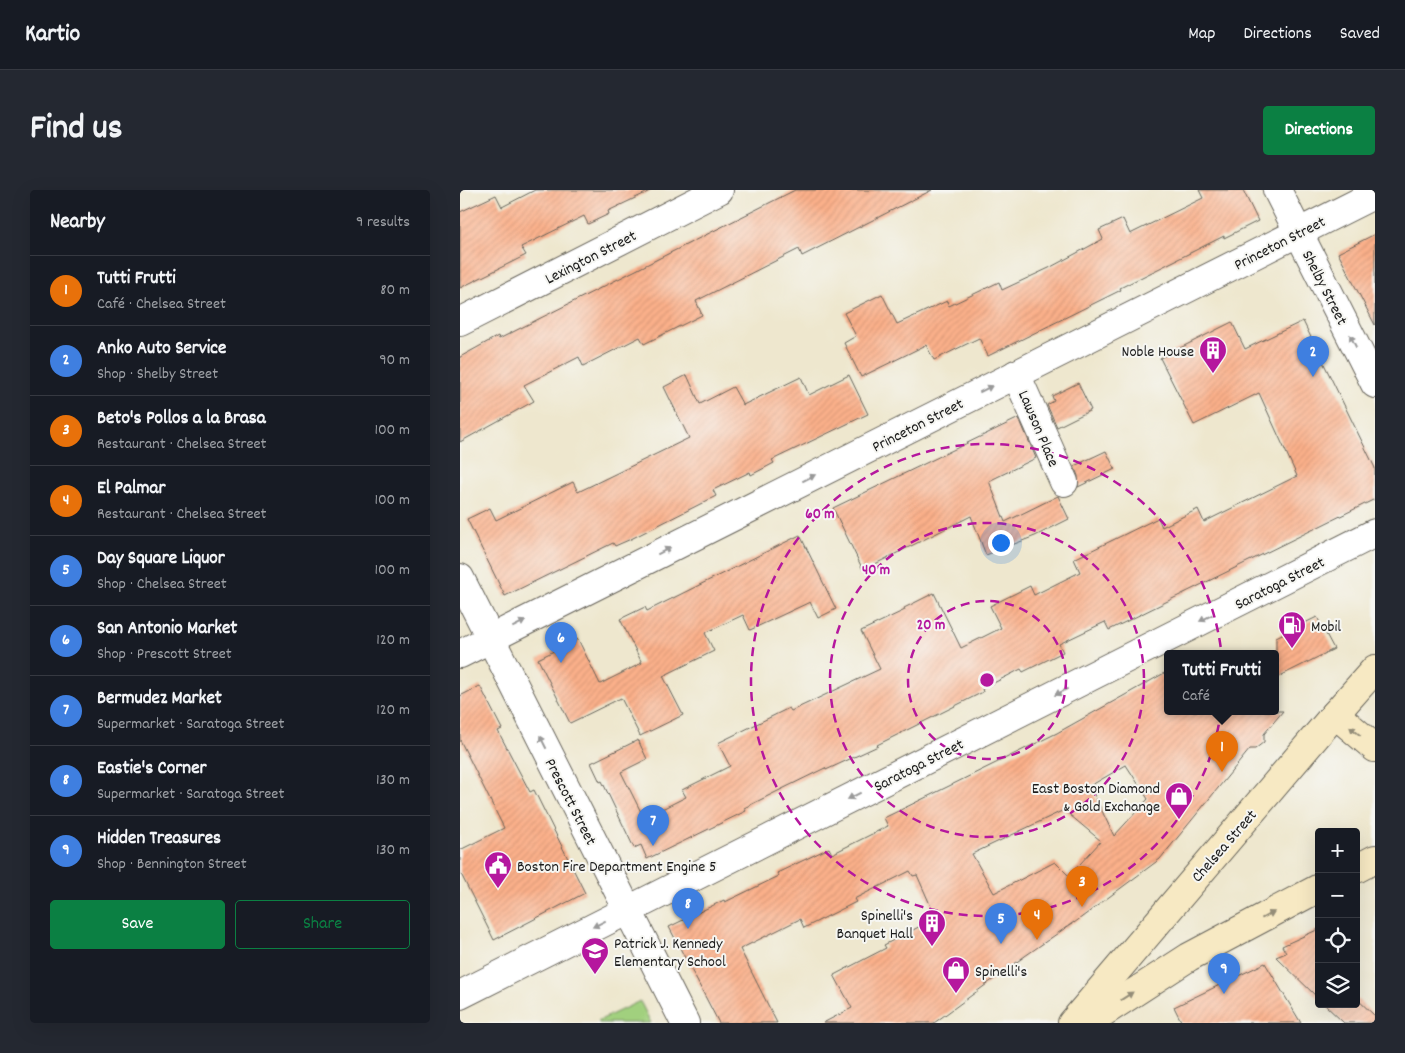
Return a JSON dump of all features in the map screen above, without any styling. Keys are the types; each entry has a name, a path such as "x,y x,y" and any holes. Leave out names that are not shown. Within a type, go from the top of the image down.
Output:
{"main road":[{"name":"Chelsea Street","path":"1072,1023 1334,714 1375,669"},
{"path":"1334,714 1375,748"},
{"path":"1360,867 1375,859"},
{"path":"1087,1023 1196,953 1315,890"}],"street":[{"name":"Lexington Street","path":"460,322 720,190"},
{"name":"Shelby Street","path":"1277,190 1375,384"},
{"name":"Princeton Street","path":"460,654 1375,194"},
{"name":"Lawson Place","path":"1016,374 1064,482"},
{"name":"Saratoga Street","path":"460,995 1375,533"},
{"name":"Prescott Street","path":"460,578 685,1023"}],"green space":[{"path":"640,1001 651,1023 599,1023 598,1021"}],"building":[{"path":"535,190 652,190 608,211 609,214 588,224 584,216 521,247 526,255 460,288 460,212 496,195 502,207"},
{"path":"795,190 932,190 802,256 799,249 696,301 702,315 644,344 640,337 583,366 579,357 524,385 534,401 460,442 460,357 498,336 499,339"},
{"path":"1199,190 1243,190 1258,221 1120,288 1121,290 988,356 979,338 934,360 926,345 861,377 844,343 856,336 844,313 882,294 897,324 947,301 949,306 999,282 1002,290 1049,268 1103,239 1099,230 1123,219 1130,234 1203,198"},
{"path":"1375,234 1375,325 1338,253"},
{"path":"1303,321 1375,468 1375,499 1109,630 1105,622 1059,644 1063,652 1023,672 1021,669 982,689 983,692 878,746 826,770 825,768 744,808 746,811 647,859 641,845 634,848 602,781 600,782 591,763 638,740 647,759 621,772 644,818 686,797 682,790 730,766 718,743 789,708 791,711 880,669 861,631 905,610 904,608 934,593 961,648 1001,628 990,606 1030,586 1034,595 1080,572 1074,559 1158,518 1162,527 1198,509 1204,522 1297,476 1259,393 1194,425 1160,358 1232,322 1245,349"},
{"path":"687,375 700,404 733,387 743,405 801,377 809,395 849,375 868,414 772,460 774,463 751,475 750,472 713,490 716,496 631,539 615,546 613,543 505,596 467,519 490,508 496,520 573,482 578,492 689,438 664,387"},
{"path":"1078,383 1091,410 1057,427 1047,405 1054,401 1052,396"},
{"path":"1019,418 1036,458 989,481 1005,522 1058,496 1069,519 1035,536 986,555 971,516 863,570 833,508"},
{"path":"1106,451 1115,469 1078,487 1078,476 1074,466"},
{"path":"800,535 836,609 818,618 810,602 750,630 743,615 705,633 714,651 663,676 683,715 640,736 621,698 570,723 538,659 578,639 600,684 642,663 620,619 645,607 647,611"},
{"path":"1317,617 1334,649 1279,676 1279,650 1276,650 1276,637"},
{"path":"1164,673 1164,715 1279,715 1279,711 1283,711 1264,734 1264,742 1255,749 1250,749 1160,859 934,1023 823,1023 852,1008 834,975 886,948 884,945 936,918 917,875 913,876 910,871 854,899 856,902 804,928 800,919 740,949 777,1023 719,1023 669,927 779,876 777,873 829,848 832,854 888,826 884,818 1057,733","holes":["1126,765 1148,799 1114,836 1090,786","1064,810 1101,841 1069,876 1055,862 994,893 972,854"]},
{"path":"480,686 502,729 498,731 530,792 534,790 585,893 494,940 460,872 460,850 504,828 460,740 460,696"},
{"path":"1315,931 1315,995 1276,957 1286,953 1282,946"},
{"path":"1265,963 1301,1023 1182,1023 1174,1007"},
{"path":"1360,1002 1375,1016 1375,1023 1344,1023 1328,1008 1360,1008"}],"place":[{"name":"Noble House","path":"1213,374"},
{"name":"Anko Auto Service","path":"1313,377"},
{"name":"Mobil","path":"1292,649"},
{"name":"San Antonio Market","path":"561,663"},
{"name":"Tutti Frutti","path":"1222,772"},
{"name":"East Boston Diamond & Gold Exchange","path":"1179,820"},
{"name":"Bermudez Market","path":"653,846"},
{"name":"Boston Fire Department Engine 5","path":"498,889"},
{"name":"Beto's Pollos a la Brasa","path":"1082,907"},
{"name":"Eastie's Corner","path":"688,929"},
{"name":"El Palmar","path":"1037,940"},
{"name":"Day Square Liquor","path":"1001,944"},
{"name":"Spinelli's Banquet Hall","path":"932,947"},
{"name":"Patrick J. Kennedy Elementary School","path":"595,975"},
{"name":"Spinelli's","path":"956,994"},
{"name":"Hidden Treasures","path":"1224,994"}]}
